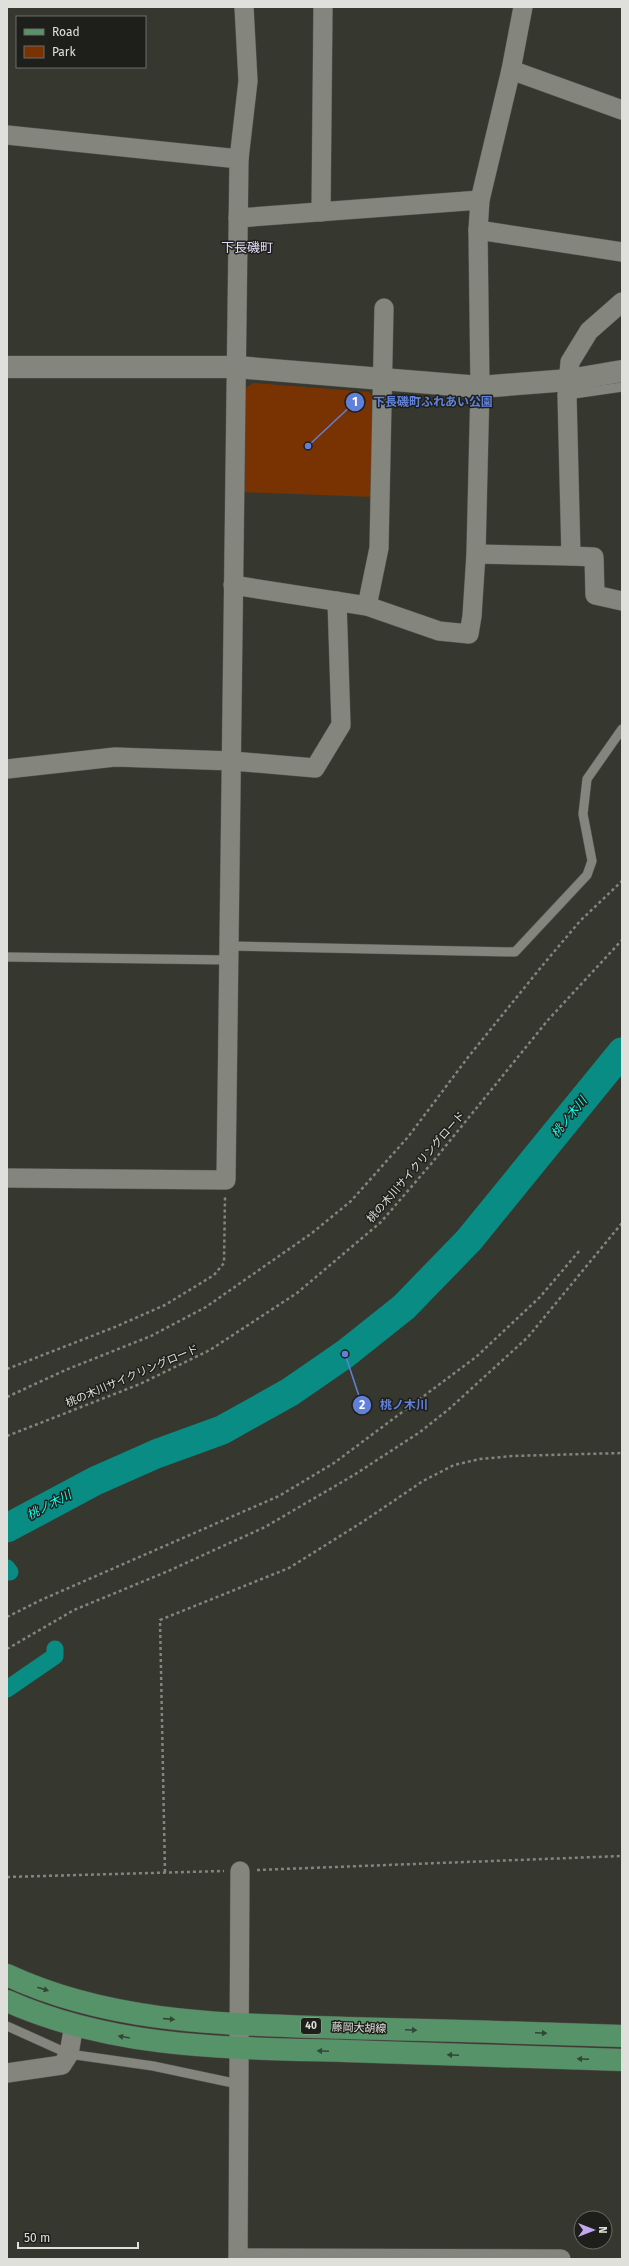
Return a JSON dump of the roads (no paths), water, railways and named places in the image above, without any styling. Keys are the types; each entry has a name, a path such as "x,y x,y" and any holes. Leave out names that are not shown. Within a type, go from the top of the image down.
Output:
{"main road":[{"name":"藤岡大胡線","path":"7,1975 72,1999 124,2012 158,2018 240,2024 622,2036"},
{"name":"40","path":"7,2001 32,2012 118,2036 155,2042 203,2047 622,2060"}],"street":[{"path":"7,1178 226,1180 239,159 248,81 244,7"},
{"path":"321,212 323,7"},
{"path":"233,585 367,606 439,631 469,634 472,616 476,554 480,387 478,230 480,200 511,70 523,7"},
{"path":"511,70 622,110"},
{"path":"7,135 239,159"},
{"path":"238,218 480,200"},
{"path":"478,230 622,252"},
{"path":"572,556 568,388 570,362 589,331 622,302"},
{"path":"367,606 380,548 384,308"},
{"path":"7,367 236,367 480,387 568,388 622,371"},
{"path":"476,554 594,557 595,595 622,601"},
{"path":"7,769 115,757 232,761 314,768 341,725 337,601"},
{"path":"240,1871 238,2258 561,2259"},
{"path":"7,2073 62,2064 69,2054 74,2024"}],"lane":[{"path":"568,388 622,387"},
{"path":"7,957 229,953 515,952 588,874 592,860 583,814 588,779 622,729"},
{"path":"7,2026 69,2054 153,2066 238,2084"}],"waterway":[{"name":"桃ノ木川","path":"7,1528 95,1481 156,1454 222,1430 290,1392 345,1354 404,1307 469,1240 622,1052"},
{"path":"7,1568 10,1572"},
{"path":"7,1689 55,1656 55,1649"}],"place":[{"name":"下長磯町ふれあい公園","path":"308,446"},
{"name":"桃ノ木川","path":"345,1354"}],"district":[{"name":"下長磯町","path":"247,247"}]}
